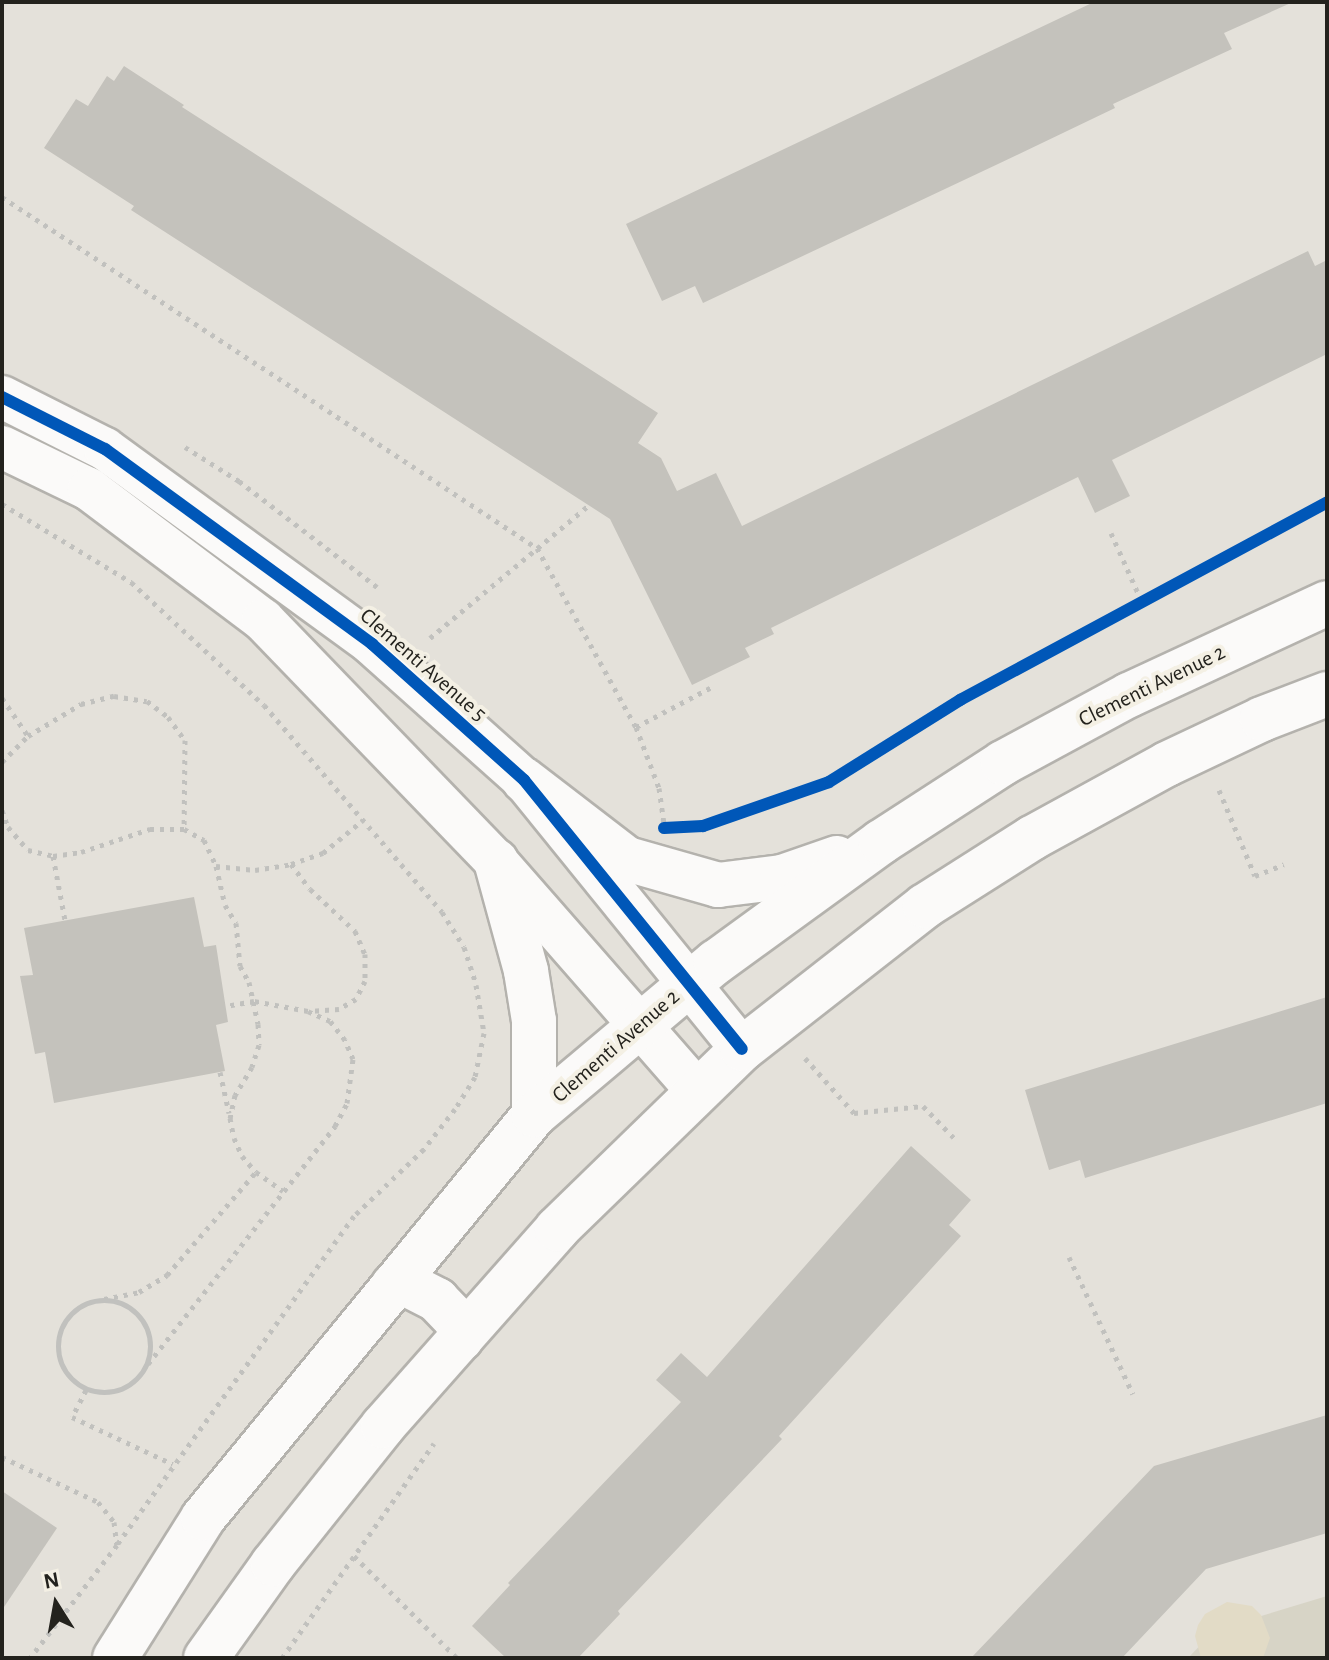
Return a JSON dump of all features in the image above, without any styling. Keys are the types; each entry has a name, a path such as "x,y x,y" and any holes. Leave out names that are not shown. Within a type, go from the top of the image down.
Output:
{"main road":[{"name":"Clementi Avenue 2","path":"115,1658 195,1528 534,1115 690,982 881,842 1003,763 1115,703 1327,603"},
{"path":"206,1658 273,1564 374,1437 557,1229 742,1049 925,906 1032,838 1167,764 1262,719 1327,694"},
{"path":"524,780 627,859 718,885 782,877 881,842"},
{"path":"496,861 526,971 534,1021 534,1115"},
{"path":"393,1286 408,1285 437,1300 457,1321 461,1339"}],"street":[{"name":"Clementi Avenue 5","path":"2,397 105,449 372,644 524,780 742,1049"},
{"path":"2,447 89,489 263,620 496,861 697,1091"}],"path":[{"path":"2,197 537,548 636,727 671,828"},
{"path":"2,504 131,582 264,705 442,912 464,947 476,985 484,1033 475,1077 424,1149 354,1216 117,1545 30,1658"},
{"path":"430,638 589,505"},
{"path":"1111,533 1142,602"},
{"path":"1128,610 1156,595"},
{"path":"636,727 710,688"},
{"path":"2,762 28,736 81,704 114,696 147,701 168,717 185,740 184,829"},
{"path":"2,698 28,736"},
{"path":"1215,781 1255,876 1284,864"},
{"path":"2,810 8,827 28,850 53,856 81,852 150,829 184,829 204,840 216,866 225,905 236,923 240,966 254,1001 259,1045 252,1067 235,1095 230,1118"},
{"path":"216,866 255,870 291,864 323,853 363,820"},
{"path":"53,856 65,920"},
{"path":"291,864 310,889 355,931 365,954 365,981 356,999 339,1009 308,1011"},
{"path":"227,1006 254,1001 308,1011 330,1021 345,1040 353,1059 347,1103 335,1126 133,1384 110,1393 86,1390 67,1375 57,1352 61,1328 76,1309 99,1300 139,1292 167,1275 256,1172"},
{"path":"793,1068 818,1048"},
{"path":"805,1058 854,1113 923,1106 957,1141"},
{"path":"220,1072 242,1156 256,1172 283,1191"},
{"path":"1069,1257 1133,1394"},
{"path":"99,1300 124,1303 142,1318 152,1341 148,1364"},
{"path":"86,1390 72,1417 173,1464"},
{"path":"282,1658 435,1442"},
{"path":"2,1457 98,1502 114,1522 117,1545"},
{"path":"354,1556 457,1658"}],"shaded area":[{"path":"1327,1596 1327,1658 1188,1658 1215,1630"},
{"path":"1227,1602 1252,1606 1261,1615 1270,1638 1263,1658 1201,1658 1195,1636 1198,1625 1205,1614"}],"building":[{"path":"1094,2 1293,2 1224,33 1232,49 1113,104 1115,108 998,164 703,303 695,286 662,301 626,224"},
{"path":"124,66 184,105 182,107 658,413 638,443 661,458 677,491 716,473 742,526 1308,251 1315,266 1327,260 1327,354 1112,460 1130,496 1095,513 1078,477 771,628 774,634 745,648 750,657 692,685 610,519 131,210 134,206 44,148 76,99 88,106 107,76 114,81"},
{"path":"194,897 204,947 216,945 228,1022 216,1025 225,1071 54,1103 45,1052 35,1054 20,976 33,975 24,928"},
{"path":"1327,997 1327,1103 1085,1178 1080,1160 1049,1170 1025,1090"},
{"path":"911,1146 971,1200 949,1225 961,1236 779,1436 782,1439 618,1611 620,1614 578,1658 506,1658 472,1626 510,1585 508,1583 681,1402 656,1380 681,1353 707,1377"},
{"path":"1327,1415 1327,1533 1206,1569 1122,1658 971,1658 1154,1466"},
{"path":"2,1491 57,1528 2,1610"}],"cycle path":[{"path":"2,397 105,449 372,644 524,780 742,1049"},
{"path":"664,828 703,826 829,782 960,700 1327,502"}]}
